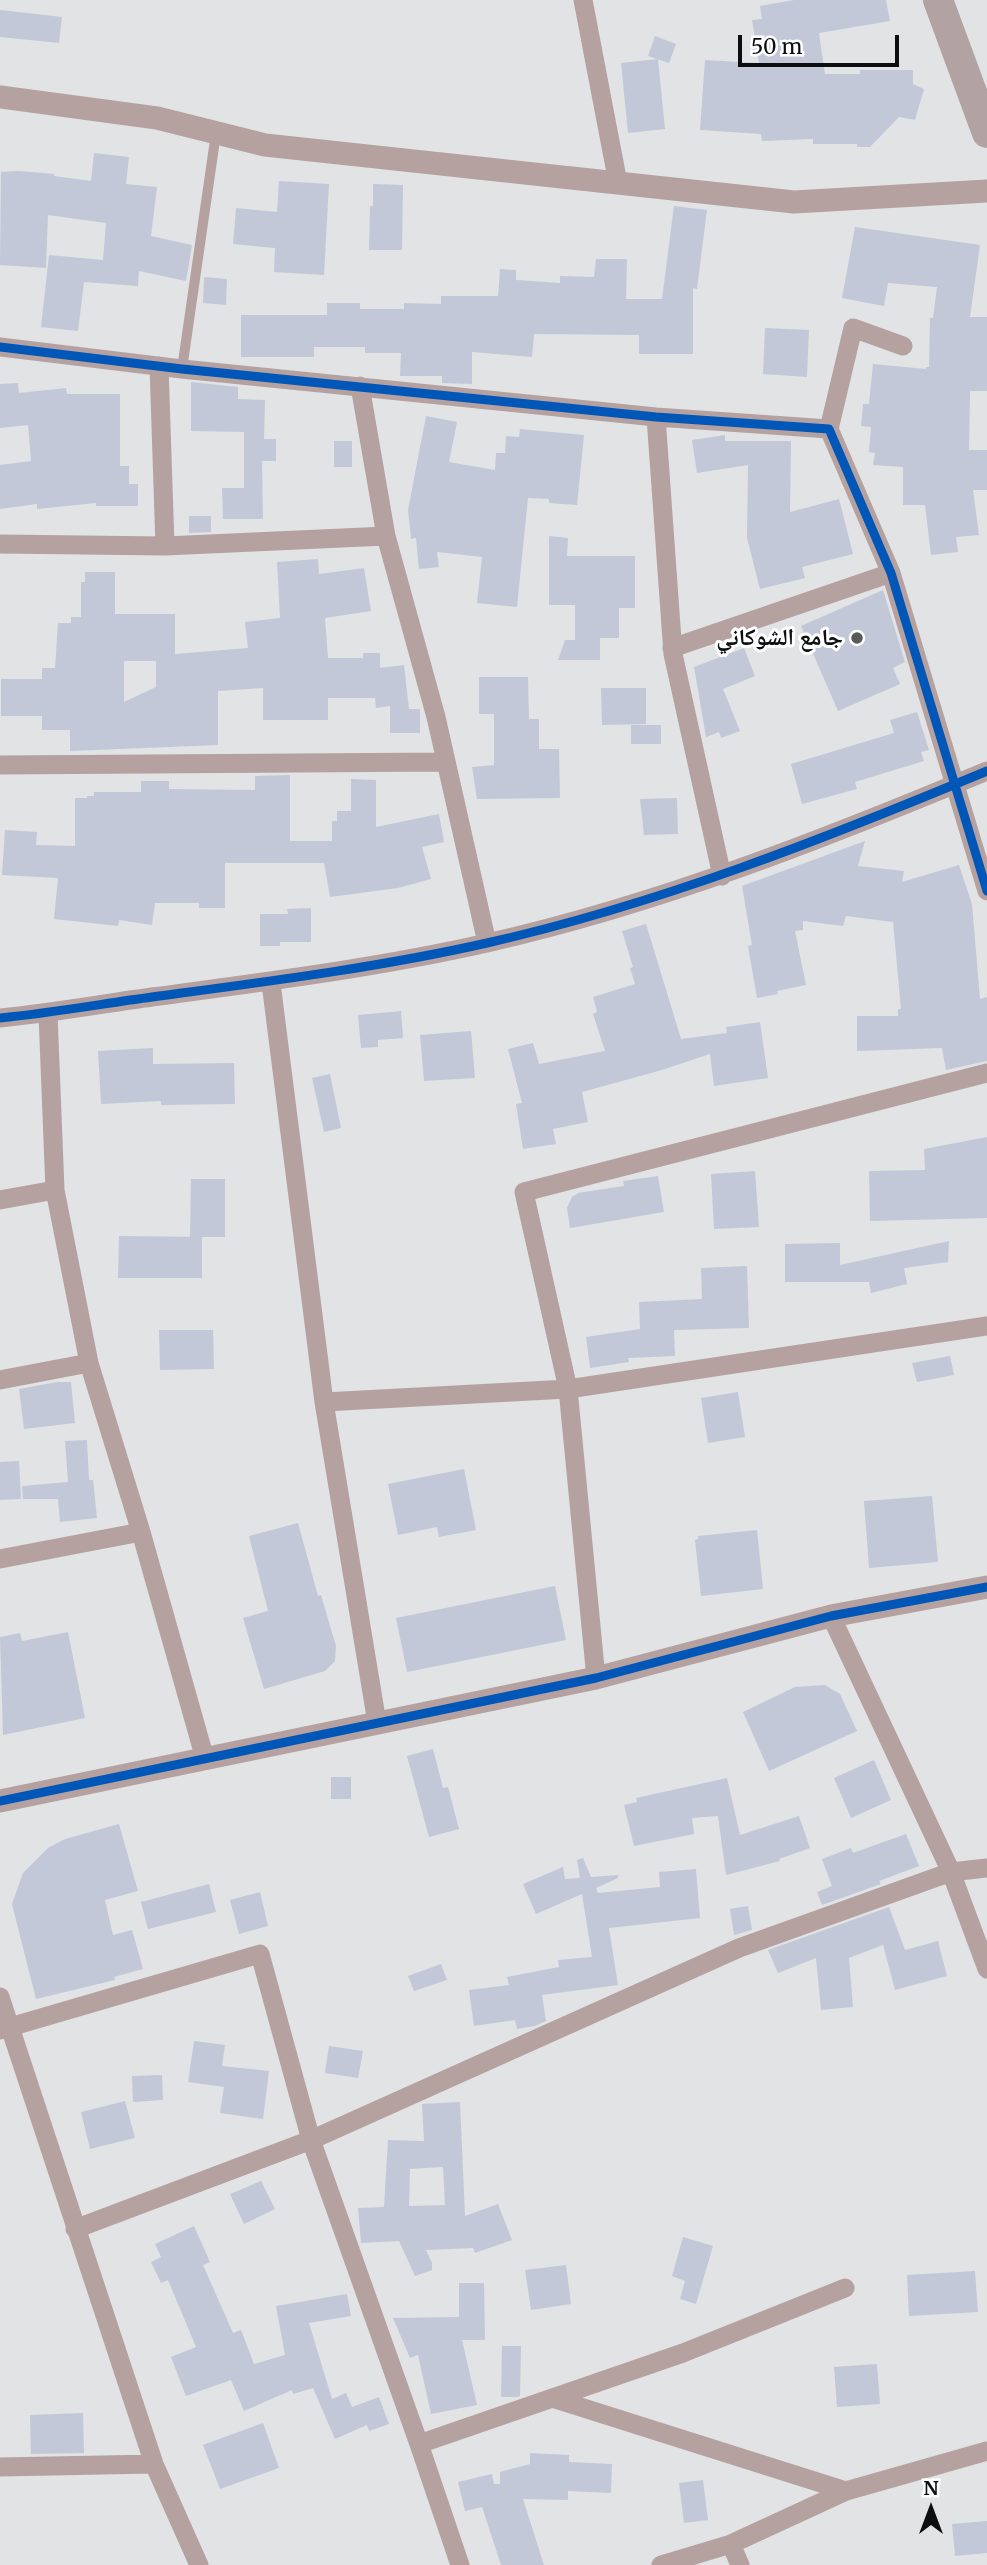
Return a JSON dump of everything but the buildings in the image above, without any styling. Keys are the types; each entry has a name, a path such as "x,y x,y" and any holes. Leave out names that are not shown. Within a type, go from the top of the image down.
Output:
{"main road":[{"path":"938,0 987,134"}],"street":[{"path":"583,0 618,183"},
{"path":"0,97 157,118 265,145 794,202 987,191"},
{"path":"903,346 853,328 829,429 891,573 987,891"},
{"path":"0,347 182,369 656,417 829,429"},
{"path":"159,366 165,545"},
{"path":"360,386 386,536 436,717 487,943"},
{"path":"656,417 672,648 722,876"},
{"path":"0,544 165,545 386,536"},
{"path":"672,648 891,573"},
{"path":"0,765 445,762"},
{"path":"0,1018 48,1014 271,983 487,943 722,876 838,833 987,772"},
{"path":"271,983 324,1402 377,1723"},
{"path":"48,1014 55,1190 89,1363 141,1532 205,1759"},
{"path":"596,1678 568,1389 524,1192 987,1073"},
{"path":"0,1200 55,1190"},
{"path":"324,1402 568,1389 987,1326"},
{"path":"0,1380 89,1363"},
{"path":"0,1559 141,1532"},
{"path":"0,1801 596,1678 831,1616 987,1587"},
{"path":"831,1616 951,1872 987,1969"},
{"path":"75,2229 311,2140 739,1948 951,1872 987,1868"},
{"path":"5,2028 260,1954 311,2140 460,2565"},
{"path":"0,1997 5,2028 48,2138 75,2229 154,2464 199,2565"},
{"path":"419,2444 683,2353 845,2288"},
{"path":"552,2398 846,2491"},
{"path":"660,2565 732,2544 846,2491 987,2451"},
{"path":"0,2467 154,2464"},
{"path":"732,2544 740,2565"}],"lane":[{"path":"182,369 216,133"}],"cycle path":[{"path":"0,347 182,369 656,417 829,429 891,573 987,891"},
{"path":"0,1018 362,967 445,952 551,927 740,868 987,771"},
{"path":"0,1801 596,1678 831,1616 987,1587"}],"place":[{"name":"جامع الشوكاني","path":"857,638"}]}
